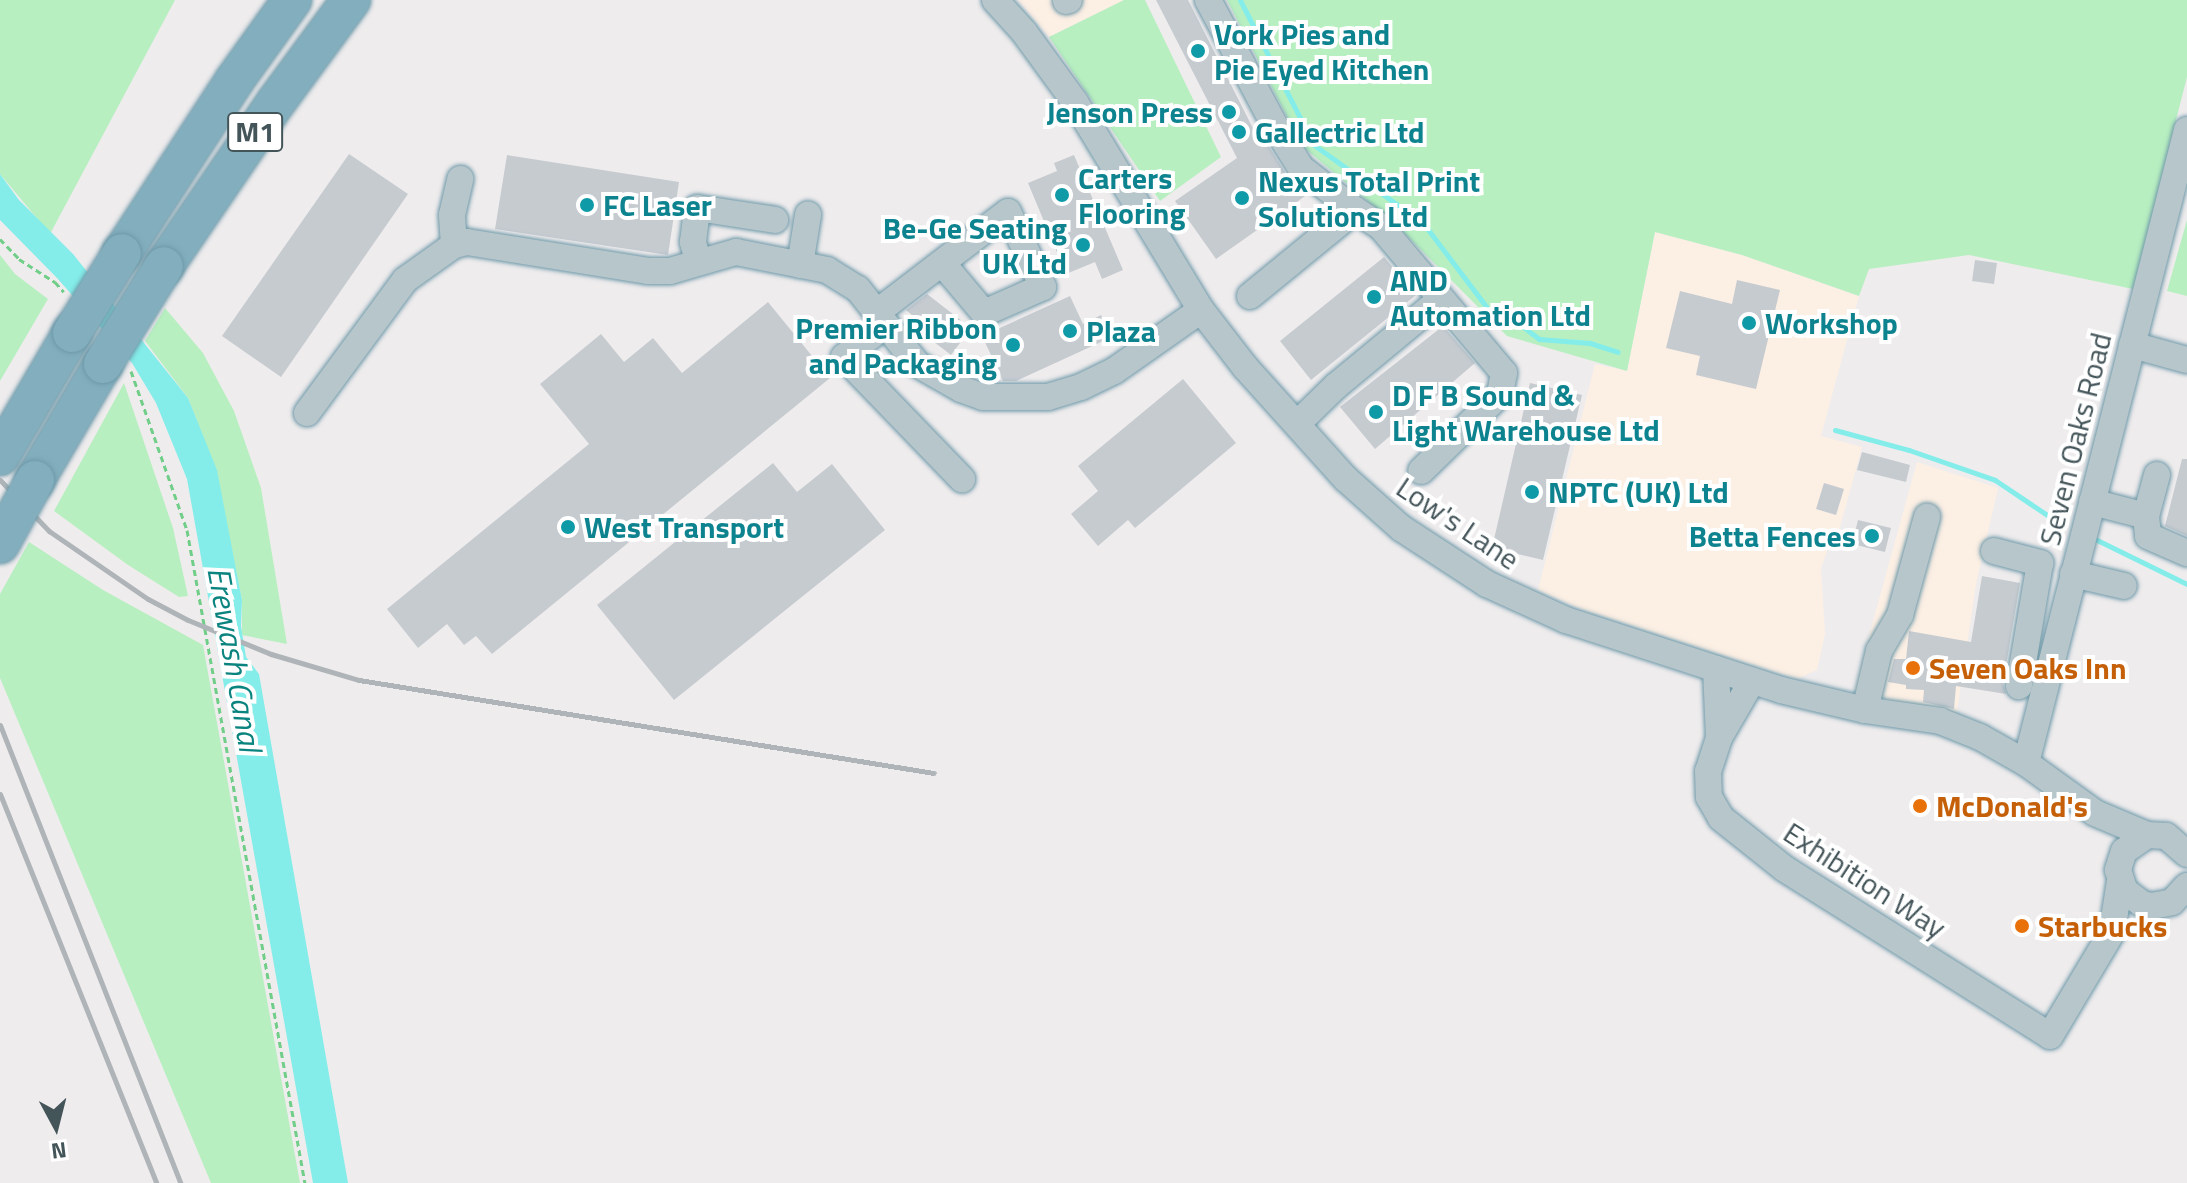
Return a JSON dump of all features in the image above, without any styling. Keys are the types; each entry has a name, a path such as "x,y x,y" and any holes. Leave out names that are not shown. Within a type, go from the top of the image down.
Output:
{"highway":[{"name":"M1","path":"3,451 122,253 234,81 292,0"},
{"name":"M1","path":"0,544 35,480 112,362 164,266 276,102 351,0"}],"street":[{"name":"Low's Lane","path":"995,0 1024,32 1075,102 1201,310 1297,424 1372,503 1453,565 1545,612 1752,681 1865,710 1940,721 1980,737 2026,763 2095,813 2147,835 2183,838"},
{"path":"1208,0 1276,128 1301,168 1381,227 1504,373 1500,394 1421,471"},
{"name":"Seven Oaks Road","path":"2026,763 2187,130"},
{"path":"454,245 452,215 460,179"},
{"path":"698,260 693,242 697,208 775,220"},
{"path":"1250,296 1355,210"},
{"path":"800,265 808,215"},
{"path":"307,413 405,280 454,245 467,242 648,271 670,271 698,260 736,252 827,270 858,289 917,364 935,376 983,397 1048,397 1103,376 1201,310"},
{"path":"942,263 844,357 962,479"},
{"path":"1297,424 1336,386 1441,299"},
{"path":"2132,345 2187,360"},
{"path":"2157,475 2146,516 2148,536 2187,553"},
{"path":"2092,502 2146,516"},
{"path":"1865,710 1879,651 1900,615 1927,517"},
{"path":"1994,551 2037,560 2019,686"},
{"path":"2035,590 2070,585 2124,586"},
{"name":"Exhibition Way","path":"1716,669 1719,738"},
{"name":"Exhibition Way","path":"1752,681 1719,738 1707,786 1714,808 1729,827 1785,869 2050,1036 2112,932"},
{"name":"Low's Lane","path":"2095,813 2132,899 2152,906"},
{"path":"2112,932 2120,870 2130,843 2147,835"},
{"path":"2112,932 2152,906 2172,902 2185,893"}],"path":[{"path":"0,239 19,259 55,282 65,293"},
{"path":"112,362 131,371 187,530 305,1183"}],"shaded area":[{"path":"1018,0 1124,0 1049,37"},
{"path":"1655,232 1742,255 1859,296 1821,436 1862,447 1836,542 1828,549 1821,568 1825,634 1817,670 1797,679 1581,609 1538,590 1595,364 1627,371"},
{"path":"1917,462 1998,488 1976,584 1957,712 1922,710 1854,690"}],"green space":[{"path":"0,0 175,0 50,234 0,174"},
{"path":"1124,0 1145,0 1221,157 1160,201 1049,37"},
{"path":"1227,0 2187,0 2187,77 2133,289 1969,255 1869,269 1859,296 1742,255 1655,232 1627,371 1507,336 1395,224 1302,146"},
{"path":"2187,220 2187,296 2167,291"},
{"path":"0,255 15,274 48,299 0,381"},
{"path":"165,308 203,353 234,411 261,488 287,644 242,635 242,600 216,470 188,398 145,341"},
{"path":"124,383 173,528 188,596 179,597 128,565 54,511"},
{"path":"29,542 103,590 203,645 300,1183 211,1183 0,678 0,594"}],"water":[{"name":"Erewash Canal","path":"0,174 19,200 73,254 188,398 217,470 242,600 241,626 246,657 259,674 348,1183 313,1183 187,479 156,403 132,363 57,278 0,220"}],"building":[{"name":"Nexus Total Print Solutions Ltd","path":"1156,0 1188,0 1260,142 1264,139 1288,177 1308,194 1216,259 1175,201 1237,158"},
{"path":"349,154 408,194 281,377 222,336"},
{"name":"FC Laser","path":"507,155 679,182 668,255 495,229"},
{"path":"1074,155 1123,270 1102,279 1095,262 1066,274 1028,183 1057,171 1054,163"},
{"path":"1384,257 1416,295 1311,380 1280,341"},
{"path":"1975,260 1997,263 1994,284 1972,281"},
{"path":"1737,280 1780,290 1756,389 1696,375 1700,356 1666,348 1680,291 1732,304"},
{"path":"927,294 971,328 951,355 908,322 913,316 906,310"},
{"path":"1070,296 1083,324 1101,315 1112,337 1016,381 1003,381 1000,375 994,378 985,358 991,355 982,336"},
{"name":"West Transport","path":"768,302 830,378 492,654 476,636 464,645 447,624 418,648 387,609 589,444 540,384 601,334 624,362 653,338 682,373"},
{"path":"1443,326 1475,363 1375,449 1340,407"},
{"path":"1183,379 1236,443 1135,528 1128,520 1098,546 1071,514 1098,491 1078,466"},
{"path":"1530,383 1582,395 1543,560 1492,548"},
{"path":"1862,452 1910,465 1906,482 1857,470"},
{"path":"2182,459 2187,459 2187,536 2165,526"},
{"path":"773,463 797,492 832,464 885,530 674,700 597,605"},
{"path":"1824,483 1844,489 1836,515 1816,509"},
{"name":"Betta Fences","path":"1858,520 1891,528 1885,552 1852,544"},
{"path":"1982,576 2020,583 2003,683 2006,694 1956,686 1954,709 1923,702 1924,690 1906,689 1906,685 1888,682 1894,659 1906,659 1909,631 1971,642"}],"waterway":[{"path":"1240,0 1314,145 1423,223 1491,313 1518,323 1539,339 1590,343 1618,352"},
{"path":"1835,430 1909,450 1995,480 2062,525"},
{"path":"2097,540 2187,584"}],"railway":[{"path":"0,480 49,531 148,599 188,620 271,654 359,680 934,773"},
{"path":"0,725 180,1183"},
{"path":"0,794 156,1183"}],"place":[{"name":"Vork Pies and Pie Eyed Kitchen","path":"1198,51"},
{"name":"Jenson Press","path":"1229,112"},
{"name":"Gallectric Ltd","path":"1239,132"},
{"name":"Carters Flooring","path":"1062,195"},
{"name":"Nexus Total Print Solutions Ltd","path":"1242,198"},
{"name":"FC Laser","path":"587,205"},
{"name":"Be-Ge Seating UK Ltd","path":"1083,245"},
{"name":"AND Automation Ltd","path":"1374,297"},
{"name":"Workshop","path":"1749,323"},
{"name":"Plaza","path":"1070,331"},
{"name":"Premier Ribbon and Packaging","path":"1013,345"},
{"name":"D F B Sound & Light Warehouse Ltd","path":"1376,412"},
{"name":"NPTC (UK) Ltd","path":"1532,492"},
{"name":"West Transport","path":"568,527"},
{"name":"Betta Fences","path":"1872,536"},
{"name":"Seven Oaks Inn","path":"1913,668"},
{"name":"McDonald's","path":"1920,806"},
{"name":"Starbucks","path":"2022,926"}]}
